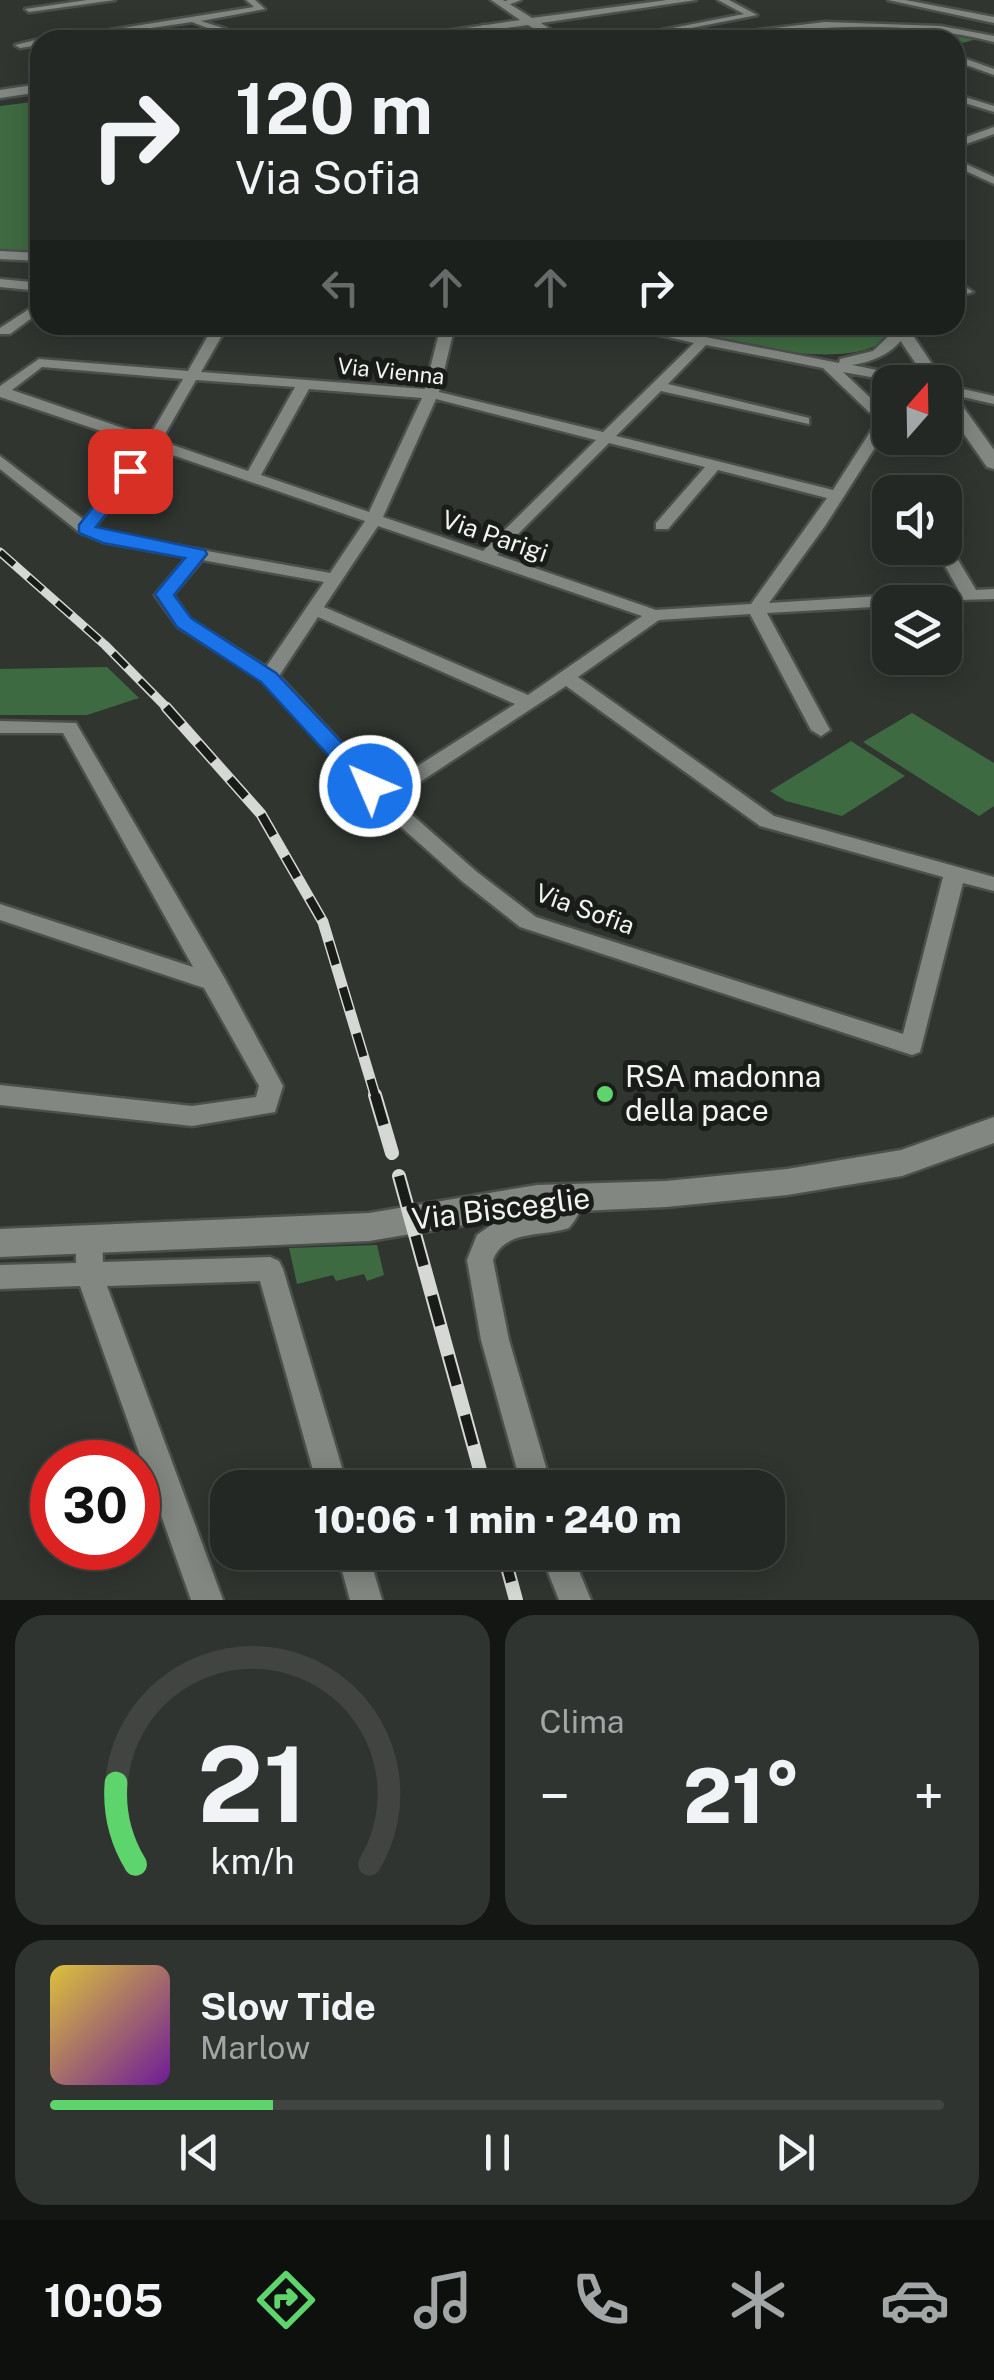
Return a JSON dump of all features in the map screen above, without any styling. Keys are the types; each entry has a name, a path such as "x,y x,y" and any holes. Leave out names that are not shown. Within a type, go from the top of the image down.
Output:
{"main road":[{"path":"463,30 690,0"},
{"path":"499,2 543,30"},
{"path":"0,94 30,90"},
{"path":"905,335 924,365"},
{"path":"962,422 994,463"},
{"name":"Via Bisceglie","path":"0,1243 369,1228 537,1199 666,1194 788,1182 902,1164 994,1130"}],"street":[{"path":"29,9 111,0 140,27"},
{"path":"120,30 261,9 250,0"},
{"path":"499,2 517,0"},
{"path":"696,30 754,16 722,0"},
{"path":"892,0 994,20"},
{"path":"188,20 223,30"},
{"path":"796,30 929,26 958,30"},
{"path":"979,33 994,28"},
{"path":"965,31 994,38"},
{"path":"20,45 30,44"},
{"path":"965,62 994,72"},
{"path":"965,100 994,108"},
{"path":"965,142 994,130"},
{"path":"965,167 994,182"},
{"path":"0,255 30,256"},
{"path":"1,284 30,286"},
{"path":"5,331 30,313"},
{"path":"85,529 153,442 217,335"},
{"path":"268,677 373,521 432,394 446,335"},
{"path":"677,335 872,373"},
{"path":"826,364 876,356 894,343 897,335"},
{"path":"484,559 704,340"},
{"name":"Via Vienna","path":"1,392 38,363 432,394 835,495"},
{"path":"826,364 872,407"},
{"path":"252,478 304,384"},
{"path":"660,386 804,420"},
{"name":"Via Parigi","path":"1,392 655,614 994,594"},
{"path":"962,392 994,400"},
{"path":"821,730 756,609 872,440"},
{"path":"0,461 85,529 103,537 336,579"},
{"path":"662,526 716,465"},
{"name":"Via Sofia","path":"198,554 164,594 184,622 268,677 381,798 528,922 912,1046 955,874"},
{"path":"952,565 970,596"},
{"path":"316,609 529,703"},
{"path":"381,798 529,703 655,614"},
{"path":"566,677 767,821 994,884"},
{"path":"0,727 70,726 271,1086 266,1105 192,1116 0,1095"},
{"path":"0,912 216,983"},
{"path":"532,1470 495,1340 480,1260 486,1243 507,1228 560,1220 568,1212 570,1198"},
{"path":"90,1240 90,1276 206,1600"},
{"path":"0,1277 270,1269 328,1470"},
{"path":"357,1570 366,1600"},
{"path":"562,1570 575,1600"}],"green space":[{"path":"922,27 941,30 854,30"},
{"path":"965,34 984,37 965,42"},
{"path":"30,102 30,253 0,250 0,106"},
{"path":"695,335 887,335 874,346 847,353 776,351"},
{"path":"107,667 139,698 87,715 0,715 0,669"},
{"path":"912,713 994,763 994,806 979,816 863,742"},
{"path":"851,741 905,776 842,816 786,801 770,791"},
{"path":"377,1245 384,1275 367,1281 364,1274 336,1281 333,1275 297,1284 289,1248"}],"railway":[{"path":"0,552 105,645 169,710"},
{"path":"166,707 261,814 323,922 376,1098"},
{"path":"375,1095 392,1153"},
{"path":"399,1176 480,1470"},
{"path":"508,1570 516,1600"}],"place":[{"name":"RSA madonna della pace","path":"605,1094"}],"route":[{"path":"130,471 85,529 103,537 198,554 164,594 184,622 268,677 370,786"}]}
